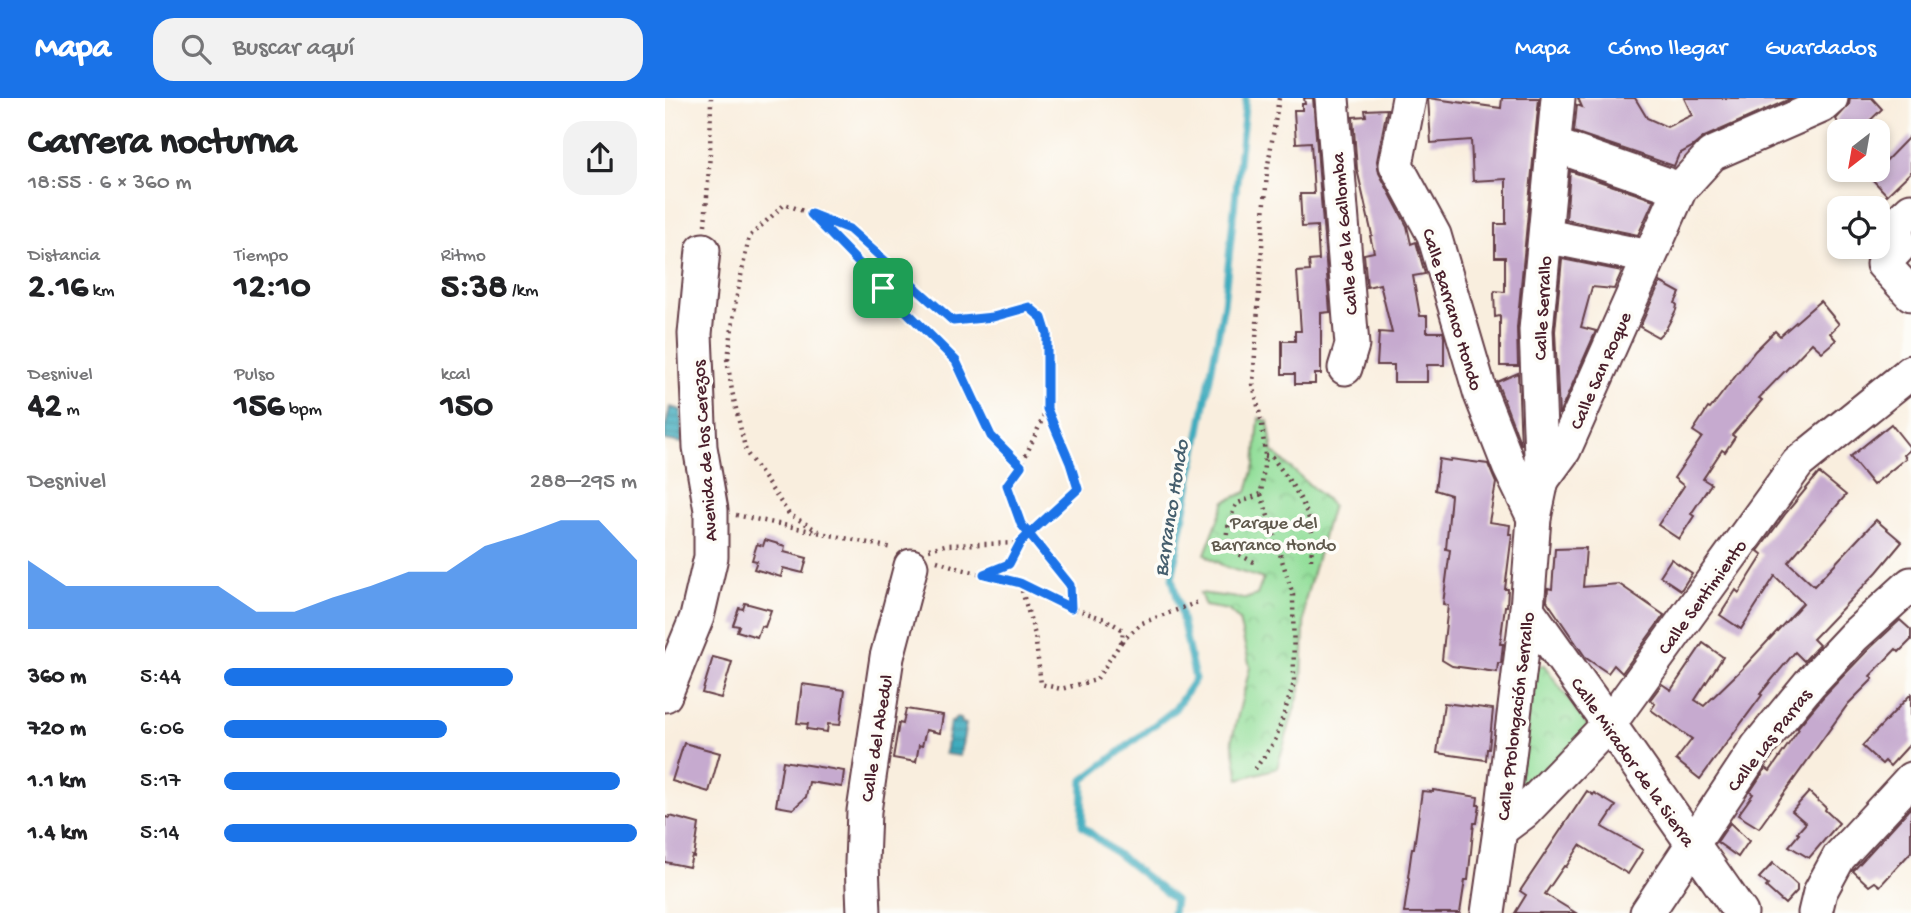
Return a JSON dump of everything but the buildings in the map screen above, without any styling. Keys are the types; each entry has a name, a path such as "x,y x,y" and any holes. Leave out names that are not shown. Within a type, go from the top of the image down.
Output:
{"street":[{"name":"Calle de la Gallomba","path":"1332,98 1352,345 1345,368"},
{"name":"Calle Barranco Hondo","path":"1409,98 1396,165 1434,235 1481,395 1509,466 1534,518"},
{"name":"Calle Serrallo","path":"1534,518 1542,480 1536,330 1558,98"},
{"name":"Calle San Roque","path":"1542,480 1564,450 1680,189 1712,154 1822,106 1831,98"},
{"path":"1554,145 1680,189"},
{"path":"1911,210 1894,226 1900,246 1883,264 1911,294"},
{"path":"1546,236 1649,257"},
{"name":"Avenida de los Cerezos","path":"666,689 697,617 711,557 711,510 700,447 695,334 703,250"},
{"name":"Calle Sentimiento","path":"1500,830 1524,812 1609,724 1798,463 1911,372"},
{"name":"Calle Prolongación Serrallo","path":"1488,913 1527,610 1534,518"},
{"name":"Calle del Abedul","path":"864,913 864,811 887,657 917,557"},
{"name":"Calle Las Parras","path":"1647,913 1758,746 1854,636 1911,584"},
{"name":"Calle Mirador de la Sierra","path":"1527,610 1741,913"},
{"path":"1815,913 1819,892 1839,857 1911,779"}],"path":[{"path":"703,250 711,153 711,98"},
{"path":"1255,769 1275,741 1294,683 1293,595 1261,494 1265,456 1262,424 1253,384 1267,172 1279,98"},
{"path":"821,534 789,513 746,453 728,359 735,305 749,237 785,205 849,229 953,321 993,317 1029,307 1042,318 1047,334 1047,409 1078,489 1020,543 1009,564 984,574"},
{"path":"811,214 956,361 991,436 1021,466"},
{"path":"695,334 728,359"},
{"path":"1047,409 1021,466 1007,485 1021,524 1070,585 1071,608"},
{"path":"1265,456 1272,457 1305,507 1313,533 1311,560"},
{"path":"1254,562 1237,554 1227,542 1226,531 1236,504 1261,494"},
{"path":"711,510 1020,583 1071,608 1105,619 1123,630 1122,641"},
{"path":"917,557 945,545 1020,543"},
{"path":"1020,583 1035,635 1041,684 1061,689 1096,680 1122,641 1142,623 1201,601"}],"green space":[{"name":"Parque del Barranco Hondo","path":"1259,418 1268,421 1273,452 1332,505 1305,601 1302,683 1277,768 1239,779 1232,739 1250,667 1239,620 1228,610 1205,606 1200,593 1245,599 1257,595 1263,579 1226,567 1205,554 1225,501 1247,492 1255,464"},
{"path":"1544,665 1590,729 1527,796 1518,793 1533,668"}],"water":[{"path":"670,407 681,410 682,443 665,440"},
{"path":"956,718 966,724 960,756 945,754 950,722"}],"waterway":[{"name":"Barranco Hondo","path":"1173,913 1175,900 1082,826 1083,780 1175,709 1195,679 1172,578 1224,304 1246,98"}],"route":[{"path":"883,288 811,214 849,229 953,321 993,317 1029,307 1042,318 1047,334 1047,409 1078,489 1029,534 1070,585 1071,608 1020,583 984,574 1009,564 1020,543 1029,534 1021,524 1007,485 1021,466 991,436 956,361 883,288"}]}
